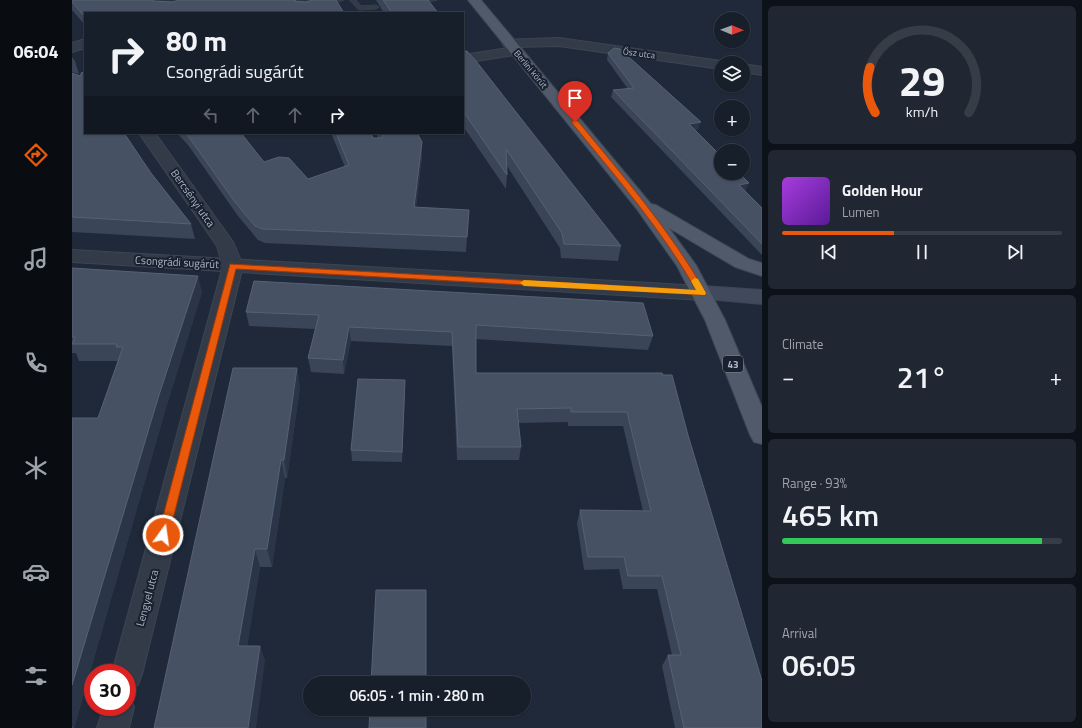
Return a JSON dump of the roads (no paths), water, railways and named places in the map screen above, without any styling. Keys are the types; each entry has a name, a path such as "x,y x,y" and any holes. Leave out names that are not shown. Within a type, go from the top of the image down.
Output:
{"main road":[{"name":"Berlini körút","path":"474,0 642,204 686,265 702,293"},
{"path":"642,204 742,263 762,270"},
{"name":"Csongrádi sugárút","path":"702,293 762,297"},
{"name":"43","path":"702,293 762,436"}],"street":[{"name":"Ősz utca","path":"464,59 513,47 559,42 714,64"},
{"path":"72,48 84,43"},
{"path":"750,69 762,71"},
{"name":"Bercsényi utca","path":"148,134 226,246 233,266"},
{"name":"Csongrádi sugárút","path":"72,256 702,293"},
{"name":"Lengyel utca","path":"130,664 233,266"},
{"path":"113,728 116,716"}],"lane":[{"path":"303,12 341,0"},
{"path":"353,0 359,8 376,7"},
{"path":"420,2 434,0"}]}
